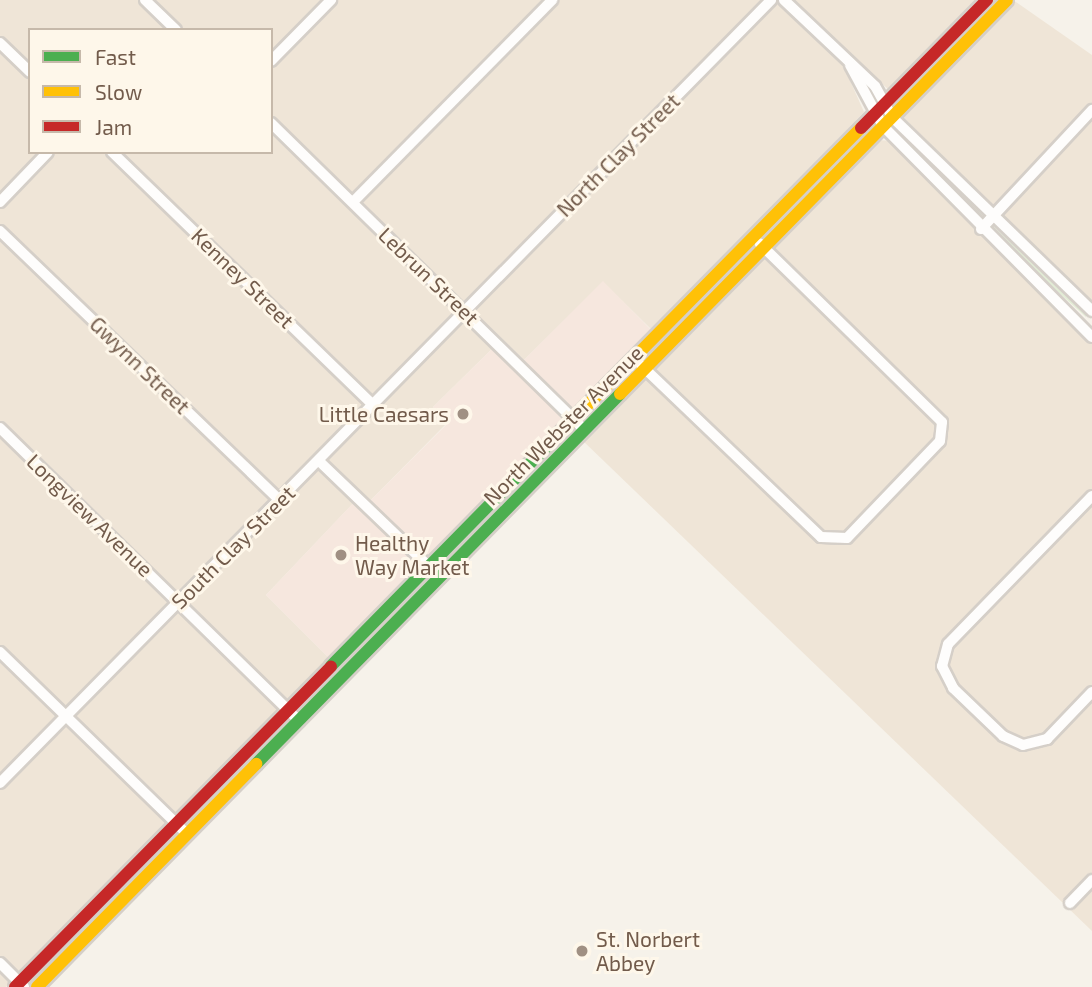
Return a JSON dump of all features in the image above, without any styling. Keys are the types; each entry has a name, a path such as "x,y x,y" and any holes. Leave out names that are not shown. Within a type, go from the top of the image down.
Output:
{"main road":[{"name":"North Webster Avenue","path":"19,985 287,709 987,0"},
{"name":"North Webster Avenue","path":"37,987 1007,0"}],"street":[{"path":"273,59 331,0"},
{"path":"353,202 552,0"},
{"name":"North Clay Street","path":"465,311 771,0"},
{"path":"784,0 875,86 884,104 888,122 981,229 1092,337"},
{"path":"147,1 171,28"},
{"path":"0,43 28,70"},
{"path":"848,62 874,114 888,122 993,216 1092,311"},
{"path":"981,229 1092,110"},
{"name":"Lebrun Street","path":"273,125 585,430"},
{"path":"0,202 46,154"},
{"name":"Kenney Street","path":"114,154 373,405"},
{"name":"Gwynn Street","path":"0,231 280,500"},
{"path":"633,358 824,539 846,538 890,493 940,441 942,422 752,236"},
{"name":"South Clay Street","path":"0,783 465,311"},
{"path":"1083,329 1092,320"},
{"name":"Longview Avenue","path":"0,428 180,601 299,721"},
{"path":"319,461 440,577"},
{"path":"1092,496 948,644 942,666 953,688 1003,736 1023,745 1046,738 1092,692"},
{"path":"0,652 187,834"},
{"path":"1070,903 1092,880"},
{"path":"0,963 19,985"}],"shaded area":[{"path":"0,0 979,0 888,89 823,31 816,40 844,67 864,112 652,330 603,282 524,360 502,339 433,407 448,422 370,501 362,494 266,595 329,658 6,987 0,987"},
{"path":"1013,0 1092,55 1092,305 903,117"},
{"path":"878,140 892,141 1092,341 1092,931 581,439"},
{"path":"603,281 660,339 338,667 266,595 358,498 366,505 448,423 433,407 498,343 520,364"}],"green space":[{"path":"894,130 983,212 984,217 981,219"},
{"path":"993,226 1086,311 1086,317 991,232"}],"traffic: fast":[{"path":"256,764 620,394"},
{"path":"331,666 558,435"}],"traffic: slow":[{"path":"620,394 1007,0"},
{"path":"558,435 861,128"},
{"path":"37,987 256,764"}],"traffic: jam":[{"path":"861,128 987,0"},
{"path":"15,987 331,666"}],"place":[{"name":"Little Caesars","path":"463,414"},
{"name":"Healthy Way Market","path":"341,555"},
{"name":"St. Norbert Abbey","path":"582,951"}]}
